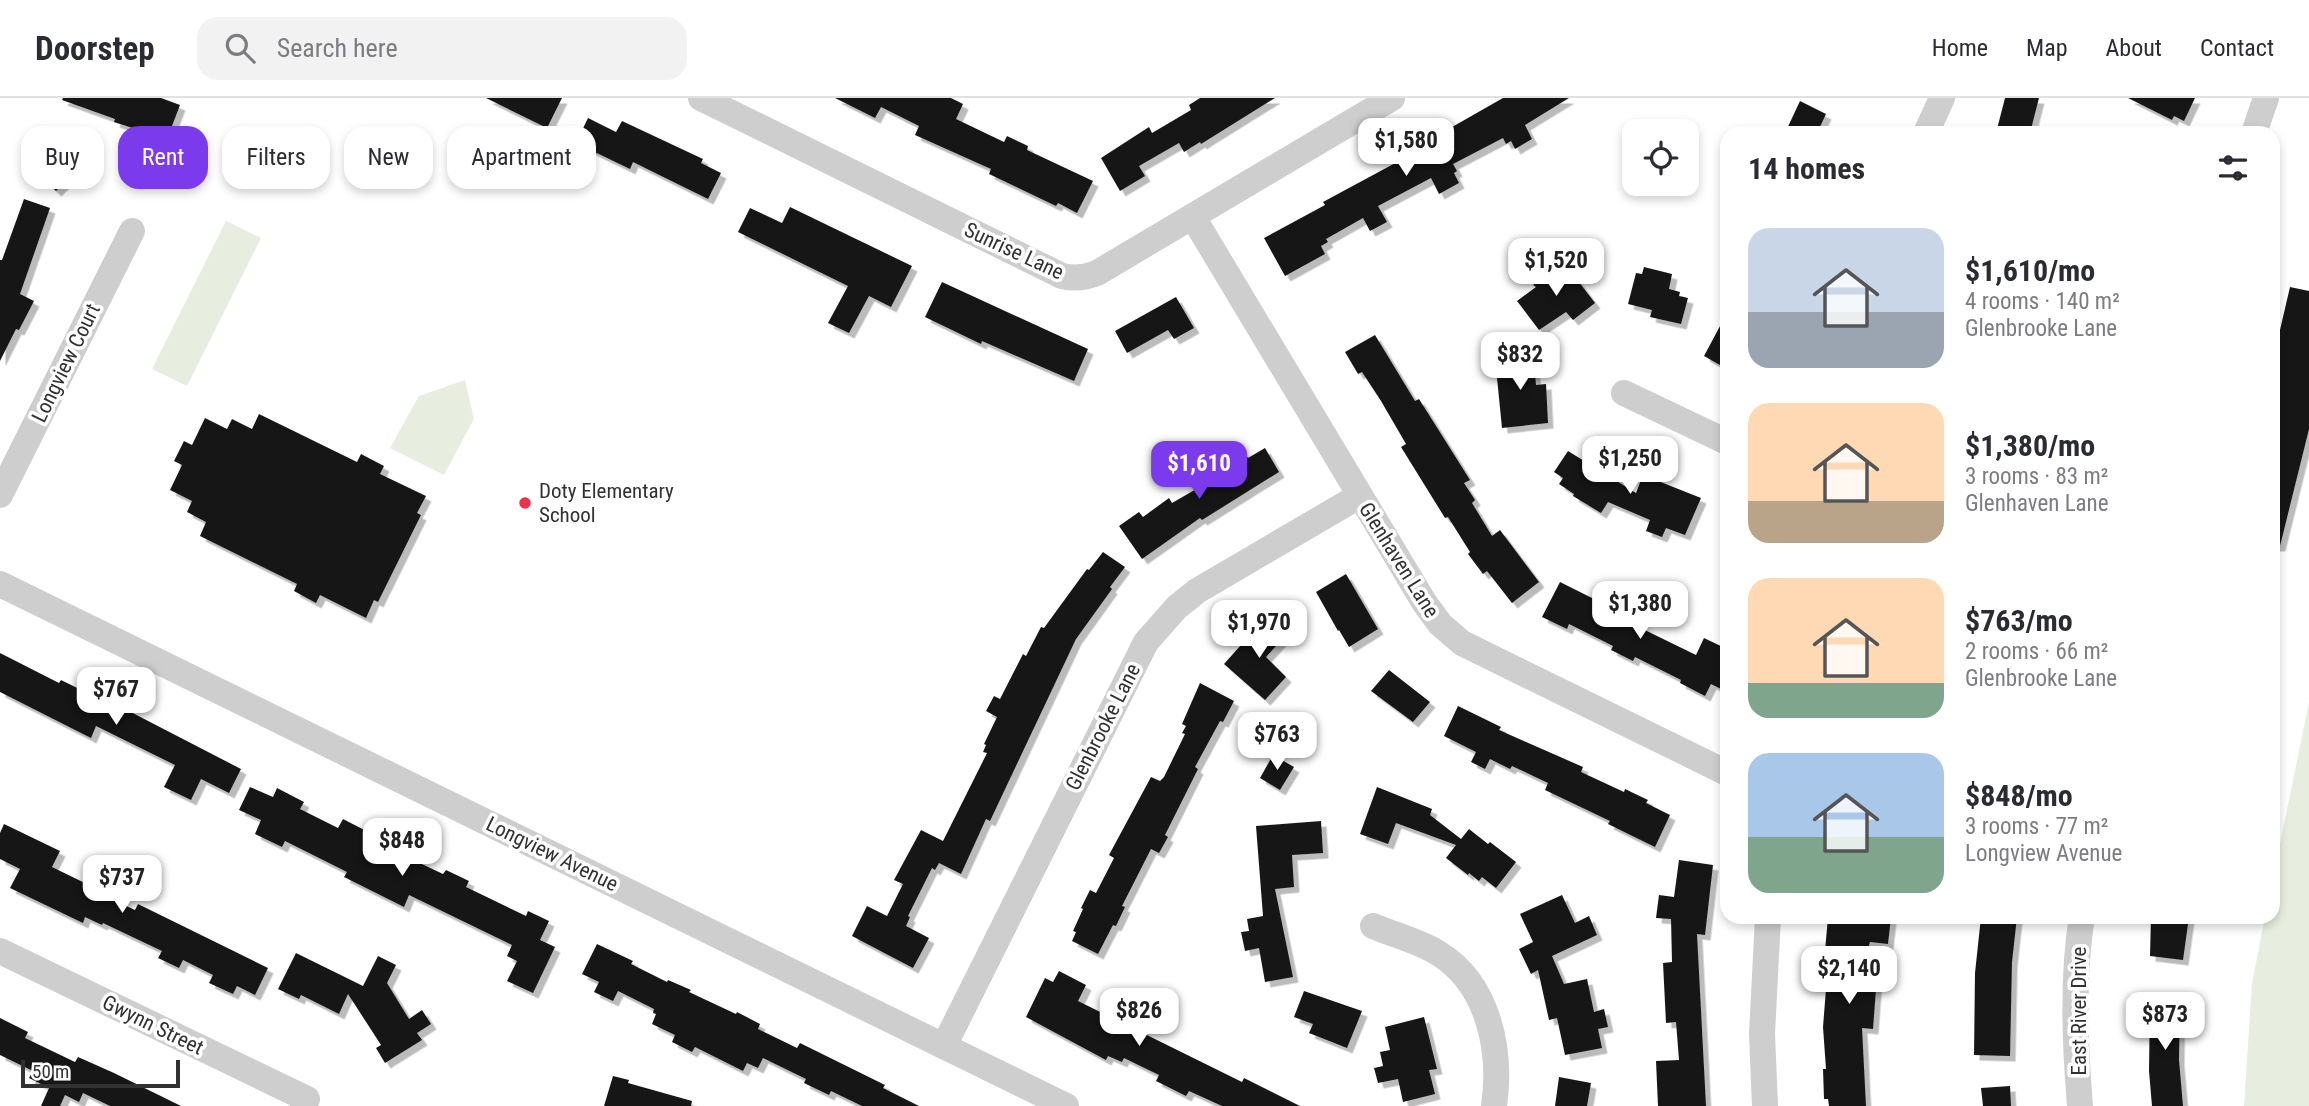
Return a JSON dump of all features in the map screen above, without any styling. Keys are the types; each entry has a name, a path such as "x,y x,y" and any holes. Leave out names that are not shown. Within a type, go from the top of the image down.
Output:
{"street":[{"name":"Sunrise Lane","path":"701,98 1072,279 1097,273 1392,98"},
{"path":"1929,126 1942,98"},
{"path":"2256,126 2266,98"},
{"name":"Glenhaven Lane","path":"1193,216 1359,496 1424,602 1449,634 1462,643 1720,770"},
{"name":"Longview Court","path":"0,495 132,231"},
{"path":"1624,393 1720,439"},
{"name":"Glenbrooke Lane","path":"944,1046 1146,642 1177,607 1197,591 1359,496"},
{"name":"Longview Avenue","path":"0,584 1066,1106"},
{"path":"1765,1106 1762,1034 1768,924"},
{"name":"East River Drive","path":"2080,1106 2077,1072 2077,948 2081,924"},
{"path":"1373,926 1438,952 1469,982 1481,1001 1494,1047 1497,1090 1494,1106"},
{"name":"Gwynn Street","path":"0,951 305,1102"}],"green space":[{"path":"226,221 261,238 187,386 152,369"},
{"path":"465,380 474,419 444,475 390,448 419,396"},
{"path":"2309,702 2309,1106 2244,1106 2252,983 2264,924 2280,924 2280,844"}],"building":[{"path":"161,98 180,105 172,126 126,126 114,122 115,119 62,100"},
{"path":"486,98 562,98 548,126"},
{"path":"835,98 951,98 963,104 956,119 1004,142 1007,136 1028,146 1027,150 1093,181 1077,213 1058,203 1056,206 989,174 991,169 915,135 919,126 881,107 875,118"},
{"path":"1200,98 1275,98 1201,144 1200,142 1184,152 1179,143 1139,166 1145,176 1120,191 1101,158 1149,127 1152,133 1191,110 1189,105"},
{"path":"1503,98 1569,98 1525,125 1532,139 1515,149 1511,141 1506,144 1503,138 1453,164 1459,183 1439,194 1431,178 1378,206 1387,222 1370,231 1363,218 1326,239 1328,242 1321,246 1325,254 1285,276 1264,238 1325,205 1323,202 1412,154 1410,151"},
{"path":"2005,98 2039,98 2032,126 1998,126"},
{"path":"2128,98 2195,98 2184,121 2174,116 2172,120"},
{"path":"1800,101 1826,114 1820,126 1788,126"},
{"path":"588,118 616,132 622,121 703,159 701,163 721,173 708,199 633,162 630,169 596,153 596,126 584,126"},
{"path":"24,199 50,208 20,294 34,301 0,361 0,260"},
{"path":"790,207 912,266 891,307 869,296 849,333 828,323 848,286 738,232 750,208 782,223"},
{"path":"1565,264 1595,303 1573,320 1566,312 1539,330 1517,301 1536,287 1533,285 1558,266 1560,268"},
{"path":"1644,267 1672,274 1669,289 1688,298 1681,324 1650,317 1652,310 1628,304 1636,273 1642,274"},
{"path":"942,282 1088,349 1074,381 982,341 981,344 925,317"},
{"path":"2290,287 2309,291 2309,429 2280,546 2280,330"},
{"path":"1176,297 1194,328 1174,339 1168,330 1127,353 1115,331"},
{"path":"1720,326 1720,365 1704,356"},
{"path":"1375,335 1415,401 1419,399 1470,480 1464,483 1475,500 1472,503 1492,536 1500,530 1539,582 1512,603 1487,571 1483,574 1468,554 1470,552 1448,517 1445,518 1401,447 1406,444 1381,401 1362,372 1358,374 1345,352"},
{"path":"1533,354 1536,385 1546,384 1548,423 1502,428 1495,358"},
{"path":"259,414 357,462 361,454 384,466 380,474 426,496 417,513 421,515 378,602 374,600 366,618 320,595 316,603 294,591 297,584 200,536 206,522 187,512 192,501 170,490 182,465 174,461 184,441 192,445 205,418 227,429 232,419 252,429"},
{"path":"1265,448 1279,472 1202,520 1200,518 1142,559 1119,526 1139,512 1143,517 1169,498 1172,503 1205,484 1201,477 1243,451 1248,458"},
{"path":"1568,451 1636,493 1643,475 1701,498 1685,535 1666,528 1662,537 1646,531 1650,520 1608,502 1601,513 1573,496 1574,494 1559,484 1563,478 1554,472"},
{"path":"1103,552 1125,567 1076,639 990,821 986,819 961,874 939,863 935,870 932,868 908,916 910,917 906,926 929,938 913,968 852,936 867,906 887,916 903,884 894,880 921,830 943,841 987,753 983,752 986,745 984,744 997,717 986,711 994,696 1000,699 1023,654 1026,656 1041,627 1044,628 1087,569 1089,570"},
{"path":"1346,574 1378,629 1349,647 1316,592"},
{"path":"1560,582 1612,608 1610,613 1696,655 1704,638 1720,646 1720,688 1711,684 1705,696 1680,683 1681,680 1635,657 1633,661 1611,650 1613,646 1569,624 1567,629 1542,617"},
{"path":"1266,617 1286,635 1266,657 1286,677 1265,700 1224,664"},
{"path":"0,653 59,683 61,680 122,710 123,708 241,769 229,793 201,779 191,800 164,787 175,765 96,726 91,738 0,692"},
{"path":"1389,670 1430,702 1413,722 1371,691"},
{"path":"1200,683 1234,701 1195,767 1198,769 1165,835 1168,837 1159,853 1151,849 1122,906 1125,907 1116,926 1113,925 1098,954 1072,941 1076,932 1073,931 1083,909 1081,908 1090,890 1096,893 1114,858 1109,855 1151,777 1160,781 1164,777 1185,734 1182,733 1186,726 1182,724"},
{"path":"1458,706 1501,727 1499,730 1583,767 1581,772 1648,800 1646,803 1670,815 1655,847 1608,824 1610,821 1545,790 1548,783 1512,766 1510,769 1490,759 1485,769 1471,762 1476,752 1444,736"},
{"path":"1273,755 1294,767 1280,790 1260,778"},
{"path":"250,787 273,797 277,788 304,802 300,809 338,828 343,819 409,853 407,857 443,874 446,870 469,881 466,887 526,916 528,911 549,921 540,940 555,947 533,993 507,981 517,961 507,956 512,945 409,895 404,907 344,877 347,872 285,841 282,847 255,834 261,820 239,810"},
{"path":"1377,787 1432,809 1430,815 1461,839 1469,829 1516,862 1496,888 1482,877 1479,881 1469,873 1468,875 1446,858 1456,845 1396,823 1388,844 1360,834"},
{"path":"1321,821 1323,853 1292,855 1294,887 1275,889 1293,977 1265,982 1259,948 1245,951 1241,932 1249,931 1247,919 1263,916 1256,826"},
{"path":"4,824 60,851 52,867 91,886 90,889 135,910 138,904 268,968 255,995 237,986 233,994 209,983 213,975 183,960 179,968 158,958 162,951 103,923 102,925 85,917 83,923 10,888 20,869 0,859 0,833"},
{"path":"1679,860 1713,865 1705,935 1697,934 1706,1106 1658,1106 1656,1061 1679,1060 1676,1022 1666,1023 1663,963 1672,962 1671,919 1656,918 1659,895 1674,897"},
{"path":"1562,895 1575,923 1589,916 1597,935 1552,956 1564,984 1587,979 1594,1012 1604,1009 1608,1027 1598,1029 1602,1048 1565,1055 1557,1018 1549,1020 1538,970 1531,974 1519,949 1533,942 1520,914"},
{"path":"1827,924 1890,924 1888,944 1870,942 1859,975 1877,976 1873,1029 1862,1028 1866,1106 1829,1106 1828,1099 1824,1099 1823,1069 1826,1069 1823,1027 1829,951 1825,951"},
{"path":"1980,924 2016,924 2012,962 2010,1056 1974,1055 1975,973"},
{"path":"2151,924 2188,924 2183,960 2150,956"},
{"path":"597,944 633,961 631,964 667,982 668,980 691,990 689,992 760,1024 758,1029 797,1048 800,1043 885,1085 883,1088 919,1106 862,1106 831,1091 829,1095 804,1083 806,1079 763,1058 758,1068 747,1063 743,1071 695,1047 692,1052 672,1042 675,1035 652,1024 656,1014 653,1013 654,1009 618,991 613,1001 594,992 599,982 582,974"},
{"path":"296,953 363,986 378,956 396,965 387,983 409,1019 422,1010 431,1024 417,1033 422,1040 385,1063 376,1048 381,1045 348,994 339,1014 301,995 299,999 278,989"},
{"path":"1059,971 1086,985 1078,1001 1242,1082 1244,1078 1300,1106 1222,1106 1189,1091 1186,1096 1156,1081 1159,1075 1124,1058 1122,1062 1108,1056 1106,1060 1026,1017 1045,978 1053,982"},
{"path":"1304,991 1362,1011 1347,1048 1309,1033 1313,1024 1294,1017"},
{"path":"2150,996 2180,997 2179,1060 2183,1106 2152,1106 2149,1071"},
{"path":"1424,1017 1437,1069 1429,1070 1435,1094 1403,1102 1398,1079 1378,1083 1374,1068 1383,1066 1380,1052 1390,1050 1385,1027"},
{"path":"0,1018 28,1032 25,1038 75,1062 78,1057 181,1106 110,1106 83,1093 79,1102 65,1095 60,1106 41,1106 49,1088 29,1078 33,1071 0,1055"},
{"path":"613,1076 629,1080 628,1083 692,1101 691,1106 604,1106"},
{"path":"1559,1077 1591,1083 1587,1106 1555,1106"},
{"path":"2010,1086 2011,1106 1983,1106 1981,1088"}],"place":[{"name":"Doty Elementary School","path":"525,503"}]}
